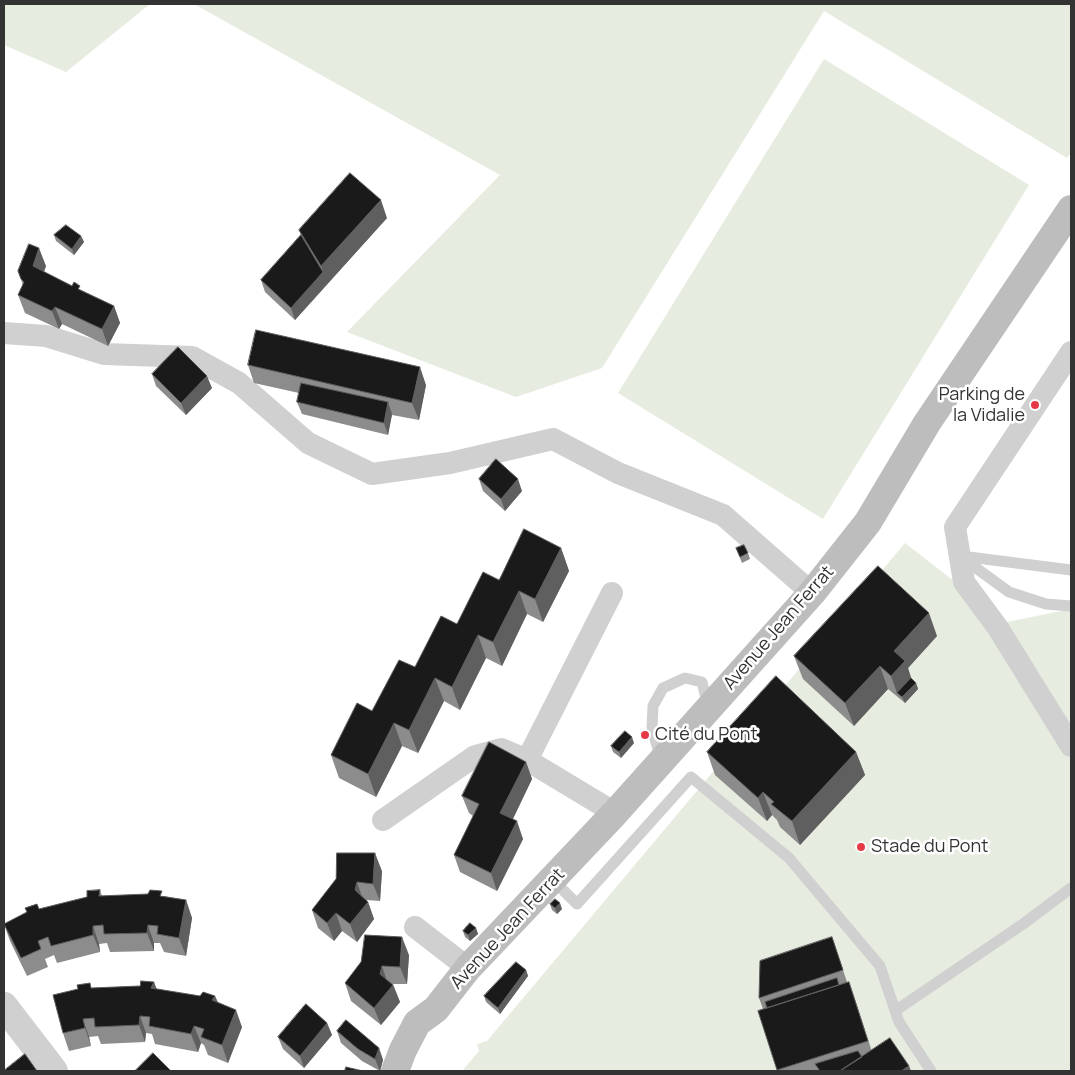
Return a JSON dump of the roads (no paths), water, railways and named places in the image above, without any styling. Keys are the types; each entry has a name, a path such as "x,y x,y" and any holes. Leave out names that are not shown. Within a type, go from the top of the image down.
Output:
{"main road":[{"name":"Avenue Jean Ferrat","path":"395,1071 417,1023 436,1009 468,968 615,813 812,593 868,522 927,423 1071,209"},
{"name":"Avenue Jean Ferrat","path":"414,1071 428,1036 435,1026 436,1009"}],"street":[{"path":"4,333 46,336 104,354 192,357 239,383 308,443 372,474 450,463 553,439 618,473 723,515 812,593"},
{"path":"1071,352 955,527 964,582 998,628 1071,746"},
{"path":"527,760 612,593"},
{"path":"383,820 474,756 502,749 527,760 615,813"},
{"path":"415,927 468,968"},
{"path":"4,1006 54,1071"}],"lane":[{"path":"960,556 1071,570"},
{"path":"960,556 1009,592 1046,604 1071,606"},
{"path":"661,760 652,729 653,706 663,688 685,678 702,682 709,708"},
{"path":"553,880 577,904 691,777 789,858 880,966 898,1022 931,1071"},
{"path":"895,1011 1023,924 1071,888"}],"place":[{"name":"Parking de la Vidalie","path":"1035,405"},
{"name":"Cité du Pont","path":"645,735"},
{"name":"Stade du Pont","path":"861,847"}]}
